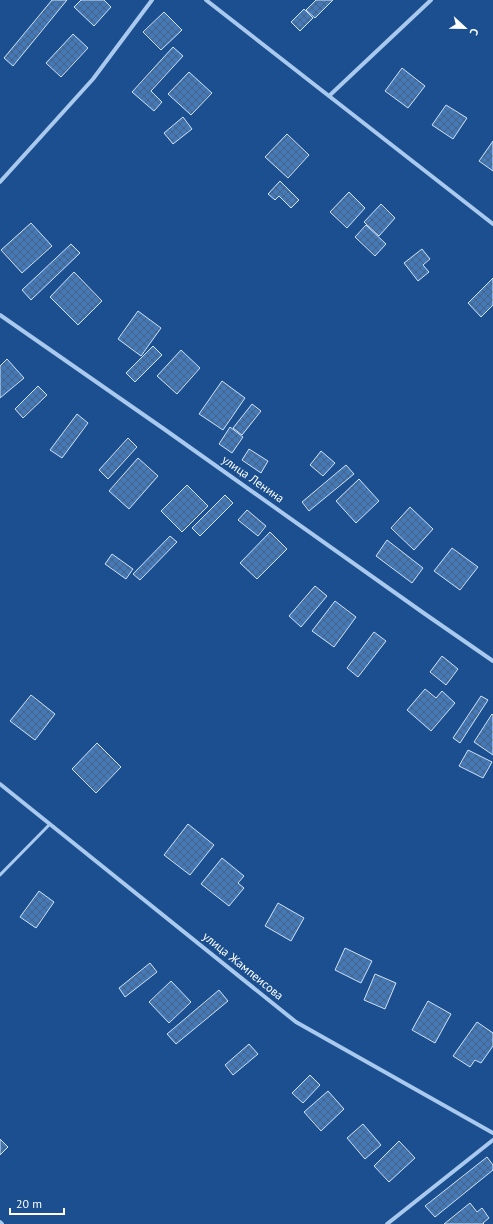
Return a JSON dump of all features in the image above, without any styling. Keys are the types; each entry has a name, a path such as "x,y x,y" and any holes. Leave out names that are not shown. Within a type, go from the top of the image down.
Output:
{"street":[{"path":"0,182 93,79 152,0"},
{"path":"206,0 493,224"},
{"path":"329,96 431,0"},
{"name":"улица Ленина","path":"0,315 164,428 493,661"},
{"name":"улица Жампеисова","path":"0,784 296,1022 493,1133"},
{"path":"387,1224 493,1140"}],"lane":[{"path":"0,875 50,824"}],"building":[{"path":"52,0 67,0 13,66 4,58"},
{"path":"81,0 104,0 111,7 94,26 74,7"},
{"path":"316,0 333,0 315,18 306,10"},
{"path":"304,9 313,18 300,31 291,22"},
{"path":"164,12 182,30 161,50 143,32"},
{"path":"73,34 88,48 61,77 46,63"},
{"path":"173,47 183,56 151,91 162,102 154,111 132,92"},
{"path":"402,68 425,86 408,108 385,91"},
{"path":"189,72 212,93 191,115 168,94"},
{"path":"446,105 467,118 453,139 432,125"},
{"path":"183,117 192,129 173,144 164,133"},
{"path":"287,134 309,155 288,178 265,157"},
{"path":"493,141 493,171 479,161"},
{"path":"280,181 299,200 291,208 279,196 275,200 268,194"},
{"path":"349,192 365,208 347,228 330,212"},
{"path":"381,204 395,218 379,236 364,222"},
{"path":"31,223 52,246 22,273 1,250"},
{"path":"366,225 386,244 375,256 355,237"},
{"path":"71,244 80,253 31,300 22,290"},
{"path":"422,249 430,259 423,265 429,272 418,281 404,263"},
{"path":"74,272 102,301 78,325 50,297"},
{"path":"493,278 493,305 481,317 468,303"},
{"path":"138,311 161,328 141,356 118,339"},
{"path":"153,346 162,355 135,382 126,373"},
{"path":"181,350 200,368 177,394 157,376"},
{"path":"7,359 24,378 0,398 0,366"},
{"path":"222,381 245,398 223,430 199,414"},
{"path":"38,386 47,395 23,418 15,409"},
{"path":"252,404 261,411 242,435 233,428"},
{"path":"77,414 88,423 62,458 50,450"},
{"path":"230,427 243,437 232,453 219,444"},
{"path":"128,438 137,447 108,479 99,470"},
{"path":"249,449 268,461 261,473 242,460"},
{"path":"321,451 335,463 323,476 310,465"},
{"path":"138,458 158,476 129,509 109,491"},
{"path":"346,465 354,474 309,511 302,502"},
{"path":"359,479 379,501 356,523 336,501"},
{"path":"187,485 208,506 182,532 161,511"},
{"path":"225,495 233,503 200,536 192,528"},
{"path":"410,507 433,529 414,550 391,528"},
{"path":"247,510 266,526 258,536 238,520"},
{"path":"270,532 287,549 257,579 240,563"},
{"path":"170,536 177,542 140,580 133,574"},
{"path":"387,540 423,568 412,583 376,556"},
{"path":"452,548 478,567 460,590 434,571"},
{"path":"112,554 133,569 126,579 105,564"},
{"path":"315,586 327,596 301,627 289,616"},
{"path":"335,601 356,617 334,647 312,631"},
{"path":"374,632 386,641 358,677 347,668"},
{"path":"442,656 458,669 446,685 430,672"},
{"path":"425,689 436,698 442,691 455,703 431,731 407,710"},
{"path":"31,695 55,714 35,740 10,721"},
{"path":"481,696 488,700 460,743 453,738"},
{"path":"492,714 493,715 493,755 474,742"},
{"path":"97,743 121,767 96,793 72,769"},
{"path":"468,750 492,762 483,778 459,766"},
{"path":"188,824 214,845 190,875 164,855"},
{"path":"222,858 244,876 238,883 244,888 229,906 201,884"},
{"path":"39,891 54,902 36,928 20,917"},
{"path":"278,903 304,918 291,941 265,926"},
{"path":"345,948 372,961 361,983 335,970"},
{"path":"150,963 157,972 125,997 119,988"},
{"path":"375,974 396,983 385,1009 364,1000"},
{"path":"171,981 191,1002 169,1023 149,1002"},
{"path":"219,990 228,1001 176,1044 167,1034"},
{"path":"428,1001 451,1014 435,1043 412,1030"},
{"path":"477,1022 493,1033 493,1046 481,1063 475,1060 470,1067 453,1056"},
{"path":"249,1044 258,1054 233,1075 225,1065"},
{"path":"310,1075 320,1085 303,1103 292,1093"},
{"path":"328,1091 344,1109 321,1131 304,1112"},
{"path":"363,1124 381,1145 365,1159 347,1138"},
{"path":"0,1139 8,1147 0,1155"},
{"path":"399,1141 415,1158 389,1182 374,1166"},
{"path":"487,1157 493,1165 493,1170 435,1217 425,1206"},
{"path":"470,1203 477,1212 482,1208 489,1218 483,1223 484,1224 444,1224"}]}
